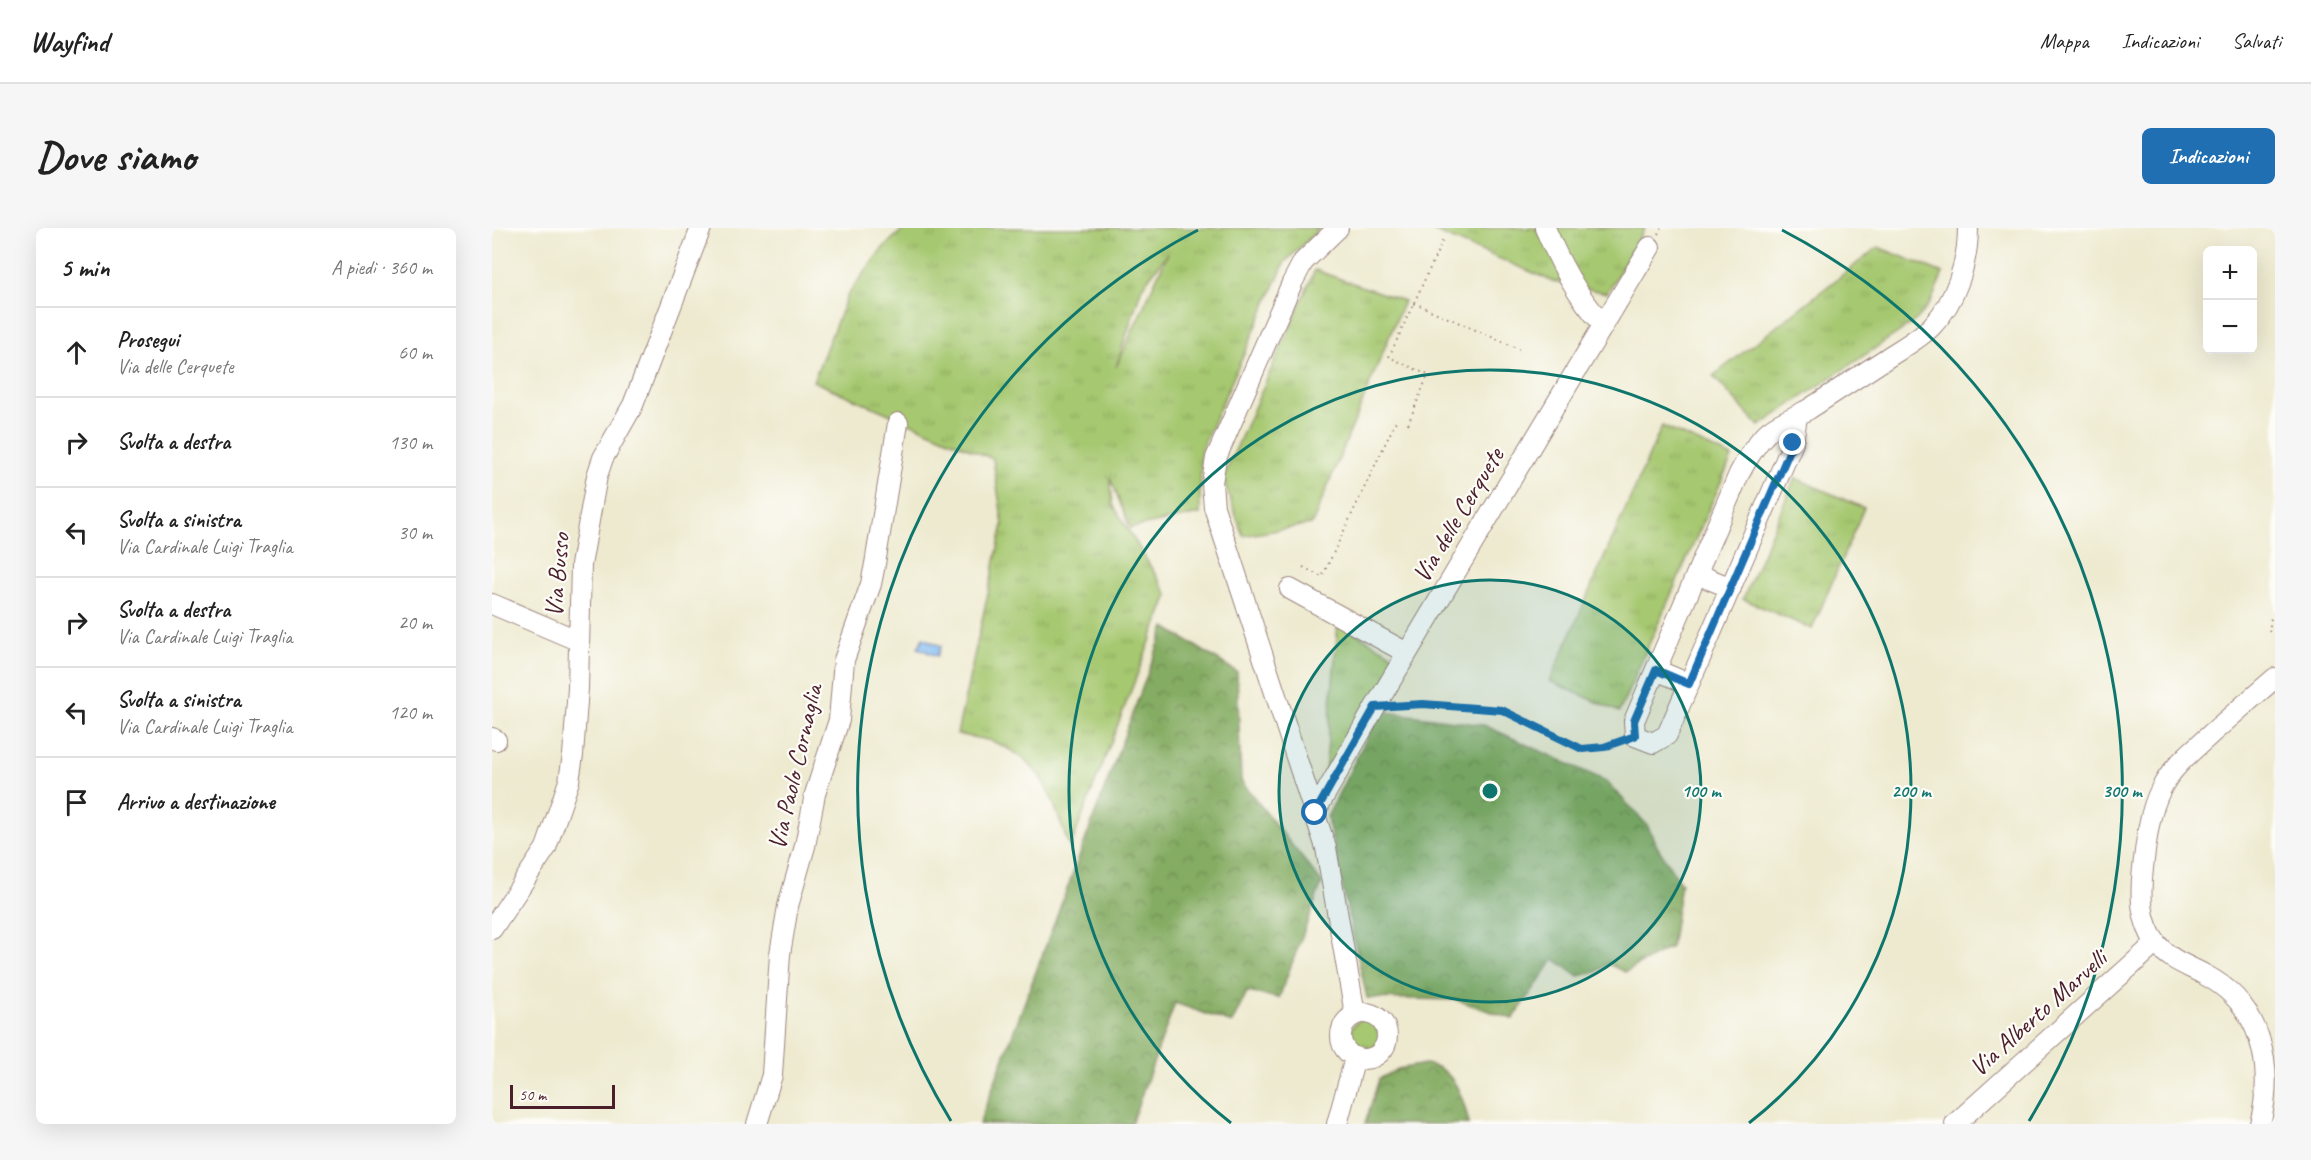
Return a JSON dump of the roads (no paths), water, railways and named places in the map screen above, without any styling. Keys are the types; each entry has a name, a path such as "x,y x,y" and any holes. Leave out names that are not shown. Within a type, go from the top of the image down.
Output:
{"street":[{"name":"Via Busso","path":"492,929 546,848 567,787 574,749 581,565 600,466 633,405 700,228"},
{"path":"1338,228 1303,262 1292,283 1216,458 1212,483 1214,507 1326,848 1355,1014"},
{"path":"1545,228 1570,279 1587,306 1603,324"},
{"path":"1797,416 1793,443 1667,735 1653,743 1635,736 1634,721 1739,474 1752,451 1770,430 1797,416 1898,351 1932,326 1950,300 1960,279 1968,228"},
{"name":"Via delle Cerquete","path":"1315,813 1375,707 1650,247"},
{"name":"Via Paolo Cornaglia","path":"757,1124 772,1075 780,954 788,906 806,846 815,794 839,720 844,660 873,574 898,423"},
{"path":"1696,574 1731,588"},
{"path":"1290,590 1407,653"},
{"path":"492,604 579,640"},
{"path":"1656,670 1689,684"},
{"path":"2260,1124 2270,1097 2272,1077 2271,1057 2260,1026 2252,1012 2225,987 2205,974 2170,958 2156,943 2142,910 2141,889 2154,803 2161,787 2196,747 2275,678"},
{"name":"Via Alberto Marvelli","path":"1955,1124 2156,943"},
{"path":"1355,1014 1373,1014 1381,1020 1388,1036 1381,1053 1373,1058 1364,1060 1355,1058 1347,1053 1342,1045 1342,1027 1355,1014"},
{"path":"1337,1124 1355,1058"}],"water":[{"path":"923,638 941,646 937,656 918,648"}]}
